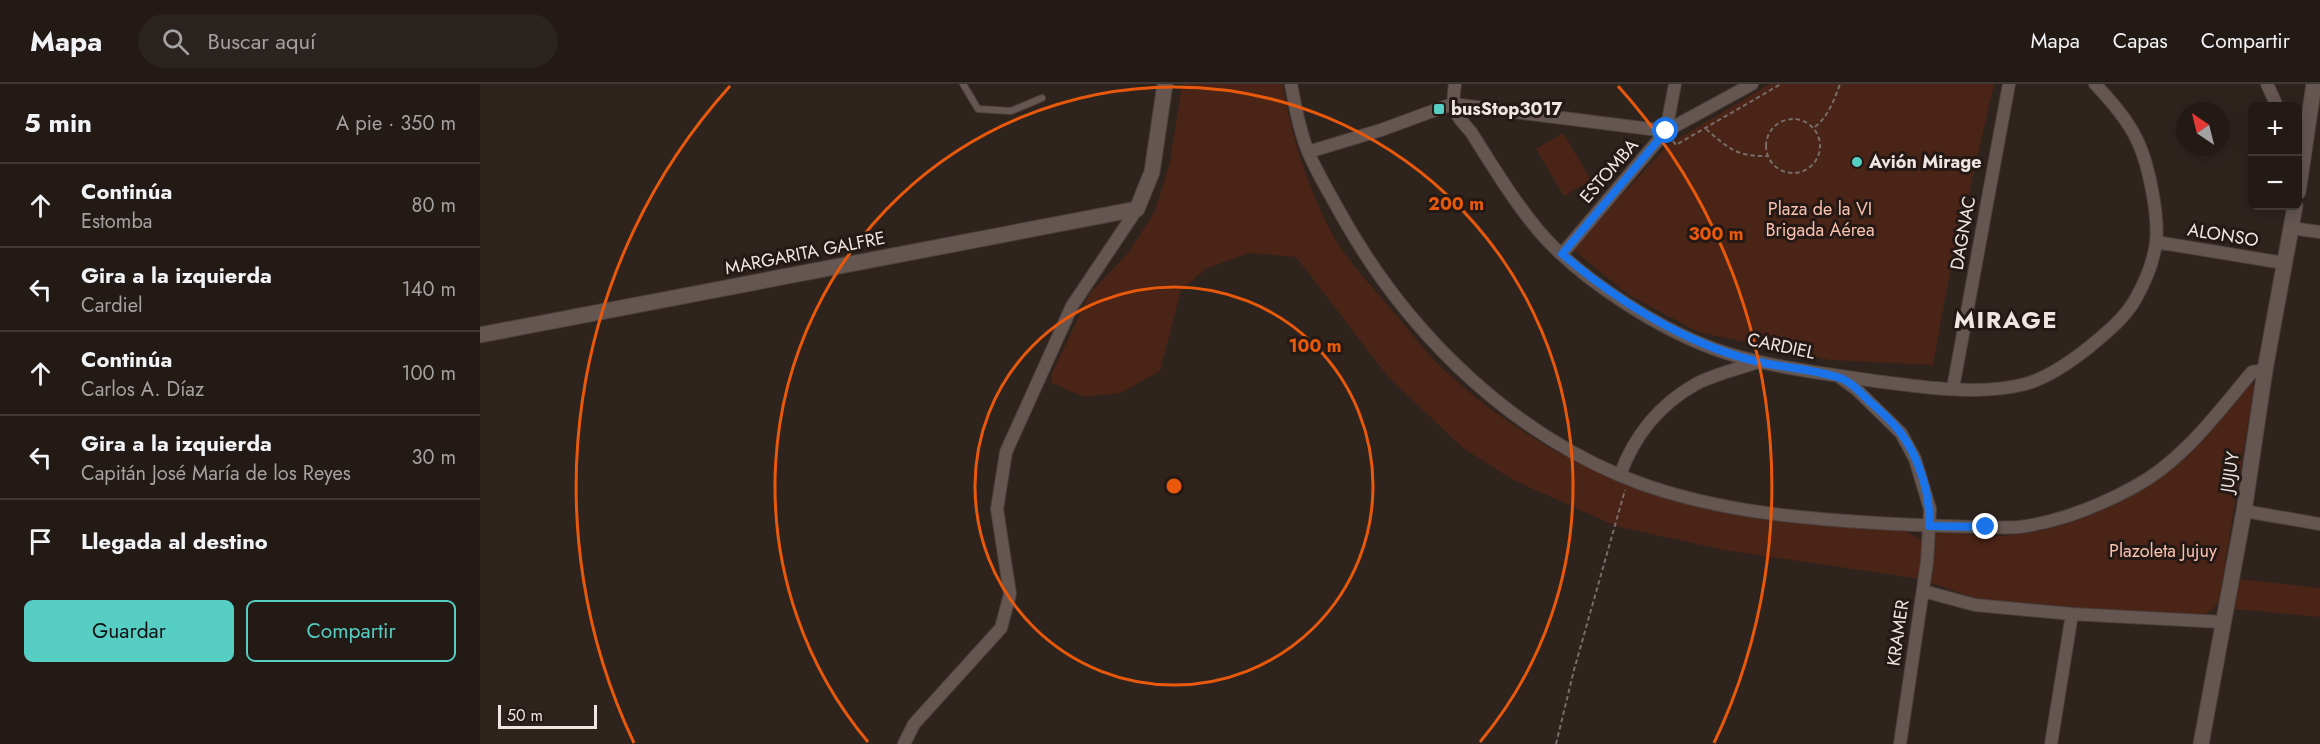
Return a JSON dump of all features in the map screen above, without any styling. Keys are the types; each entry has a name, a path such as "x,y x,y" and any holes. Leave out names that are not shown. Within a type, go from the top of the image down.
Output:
{"street":[{"path":"904,744 914,724 1002,628 1010,594 997,509 1006,452 1072,306 1137,209 1152,172 1166,84"},
{"path":"1291,84 1298,121 1308,152 1358,246 1402,307 1449,357 1508,409 1578,454 1624,477 1688,498 1746,510 1869,522 1929,526 2017,527 2078,513 2136,486 2160,470 2187,447 2252,372 2265,370"},
{"path":"1452,104 1455,84"},
{"path":"1308,152 1381,130 1452,104 1666,131 1675,84"},
{"name":"ESTOMBA","path":"1562,254 1666,131 1752,84"},
{"name":"DAGNAC","path":"1953,388 2009,84"},
{"path":"2095,84 2120,113 2138,141 2148,172 2156,242"},
{"path":"2267,84 2275,102"},
{"path":"2302,168 2314,84"},
{"name":"CARDIEL","path":"1452,104 1459,119 1471,132 1532,222 1562,254 1619,298 1659,322 1715,348 1759,362 1818,373 1987,391 2024,385 2078,356 2110,331 2134,302 2146,278 2156,242"},
{"name":"MARGARITA GALFRE","path":"480,335 1137,209"},
{"name":"JUJUY","path":"2201,744 2244,511 2265,370 2294,210"},
{"path":"2291,228 2320,232"},
{"name":"ALONSO","path":"2156,242 2284,263"},
{"path":"1624,477 1628,452 1638,434 1679,396 1696,384 1759,362"},
{"name":"KRAMER","path":"1818,373 1842,378 1864,396 1901,433 1915,459 1930,509 1927,562 1900,744"},
{"path":"2244,511 2320,524"},
{"path":"1923,591 1975,605 2072,614 2223,622"},
{"path":"2050,744 2072,614"}],"lane":[{"path":"963,84 978,109 1011,111 1042,99"}],"path":[{"path":"1666,131 1676,145 1780,84"},
{"path":"1814,128 1831,108 1840,84"},
{"path":"1798,119 1814,128 1821,145 1819,156 1812,166 1802,172 1791,174 1772,165 1767,156 1767,139 1776,125 1786,120 1798,119"},
{"path":"1706,129 1730,149 1748,156 1767,156"},
{"path":"1556,744 1624,477"}],"green space":[{"path":"1182,84 1282,84 1308,180 1323,216 1344,253 1438,364 1494,412 1557,451 1590,468 1658,496 1719,512 1772,521 1905,531 1924,541 1921,579 1724,550 1616,526 1513,480 1463,448 1389,378 1296,257 1250,253 1207,268 1181,290 1160,371 1121,393 1084,397 1052,383 1051,375 1090,293 1128,253 1155,211 1170,162"},
{"name":"Plaza de la VI Brigada Aérea","path":"1770,84 1994,84 1946,292 1933,365 1830,360 1698,332 1629,295 1572,249 1669,144"},
{"path":"1563,133 1591,180 1564,196 1536,149"},
{"name":"Plazoleta Jujuy","path":"2251,383 2254,386 2219,601 2207,613 2192,617 1975,598 1931,583 1929,577 1933,535 1939,532 2003,536 2034,532 2080,519 2124,500 2164,475 2181,461 2232,401"},
{"path":"2238,579 2320,588 2320,617 2233,609"}],"place":[{"name":"busStop3017","path":"1439,109"},
{"name":"Avión Mirage","path":"1857,162"}],"district":[{"name":"MIRAGE","path":"2006,320"}],"route":[{"path":"1666,131 1562,254 1627,304 1695,340 1759,362 1842,378 1857,389 1901,433 1915,459 1923,483 1930,509 1929,526 1986,527"}]}
